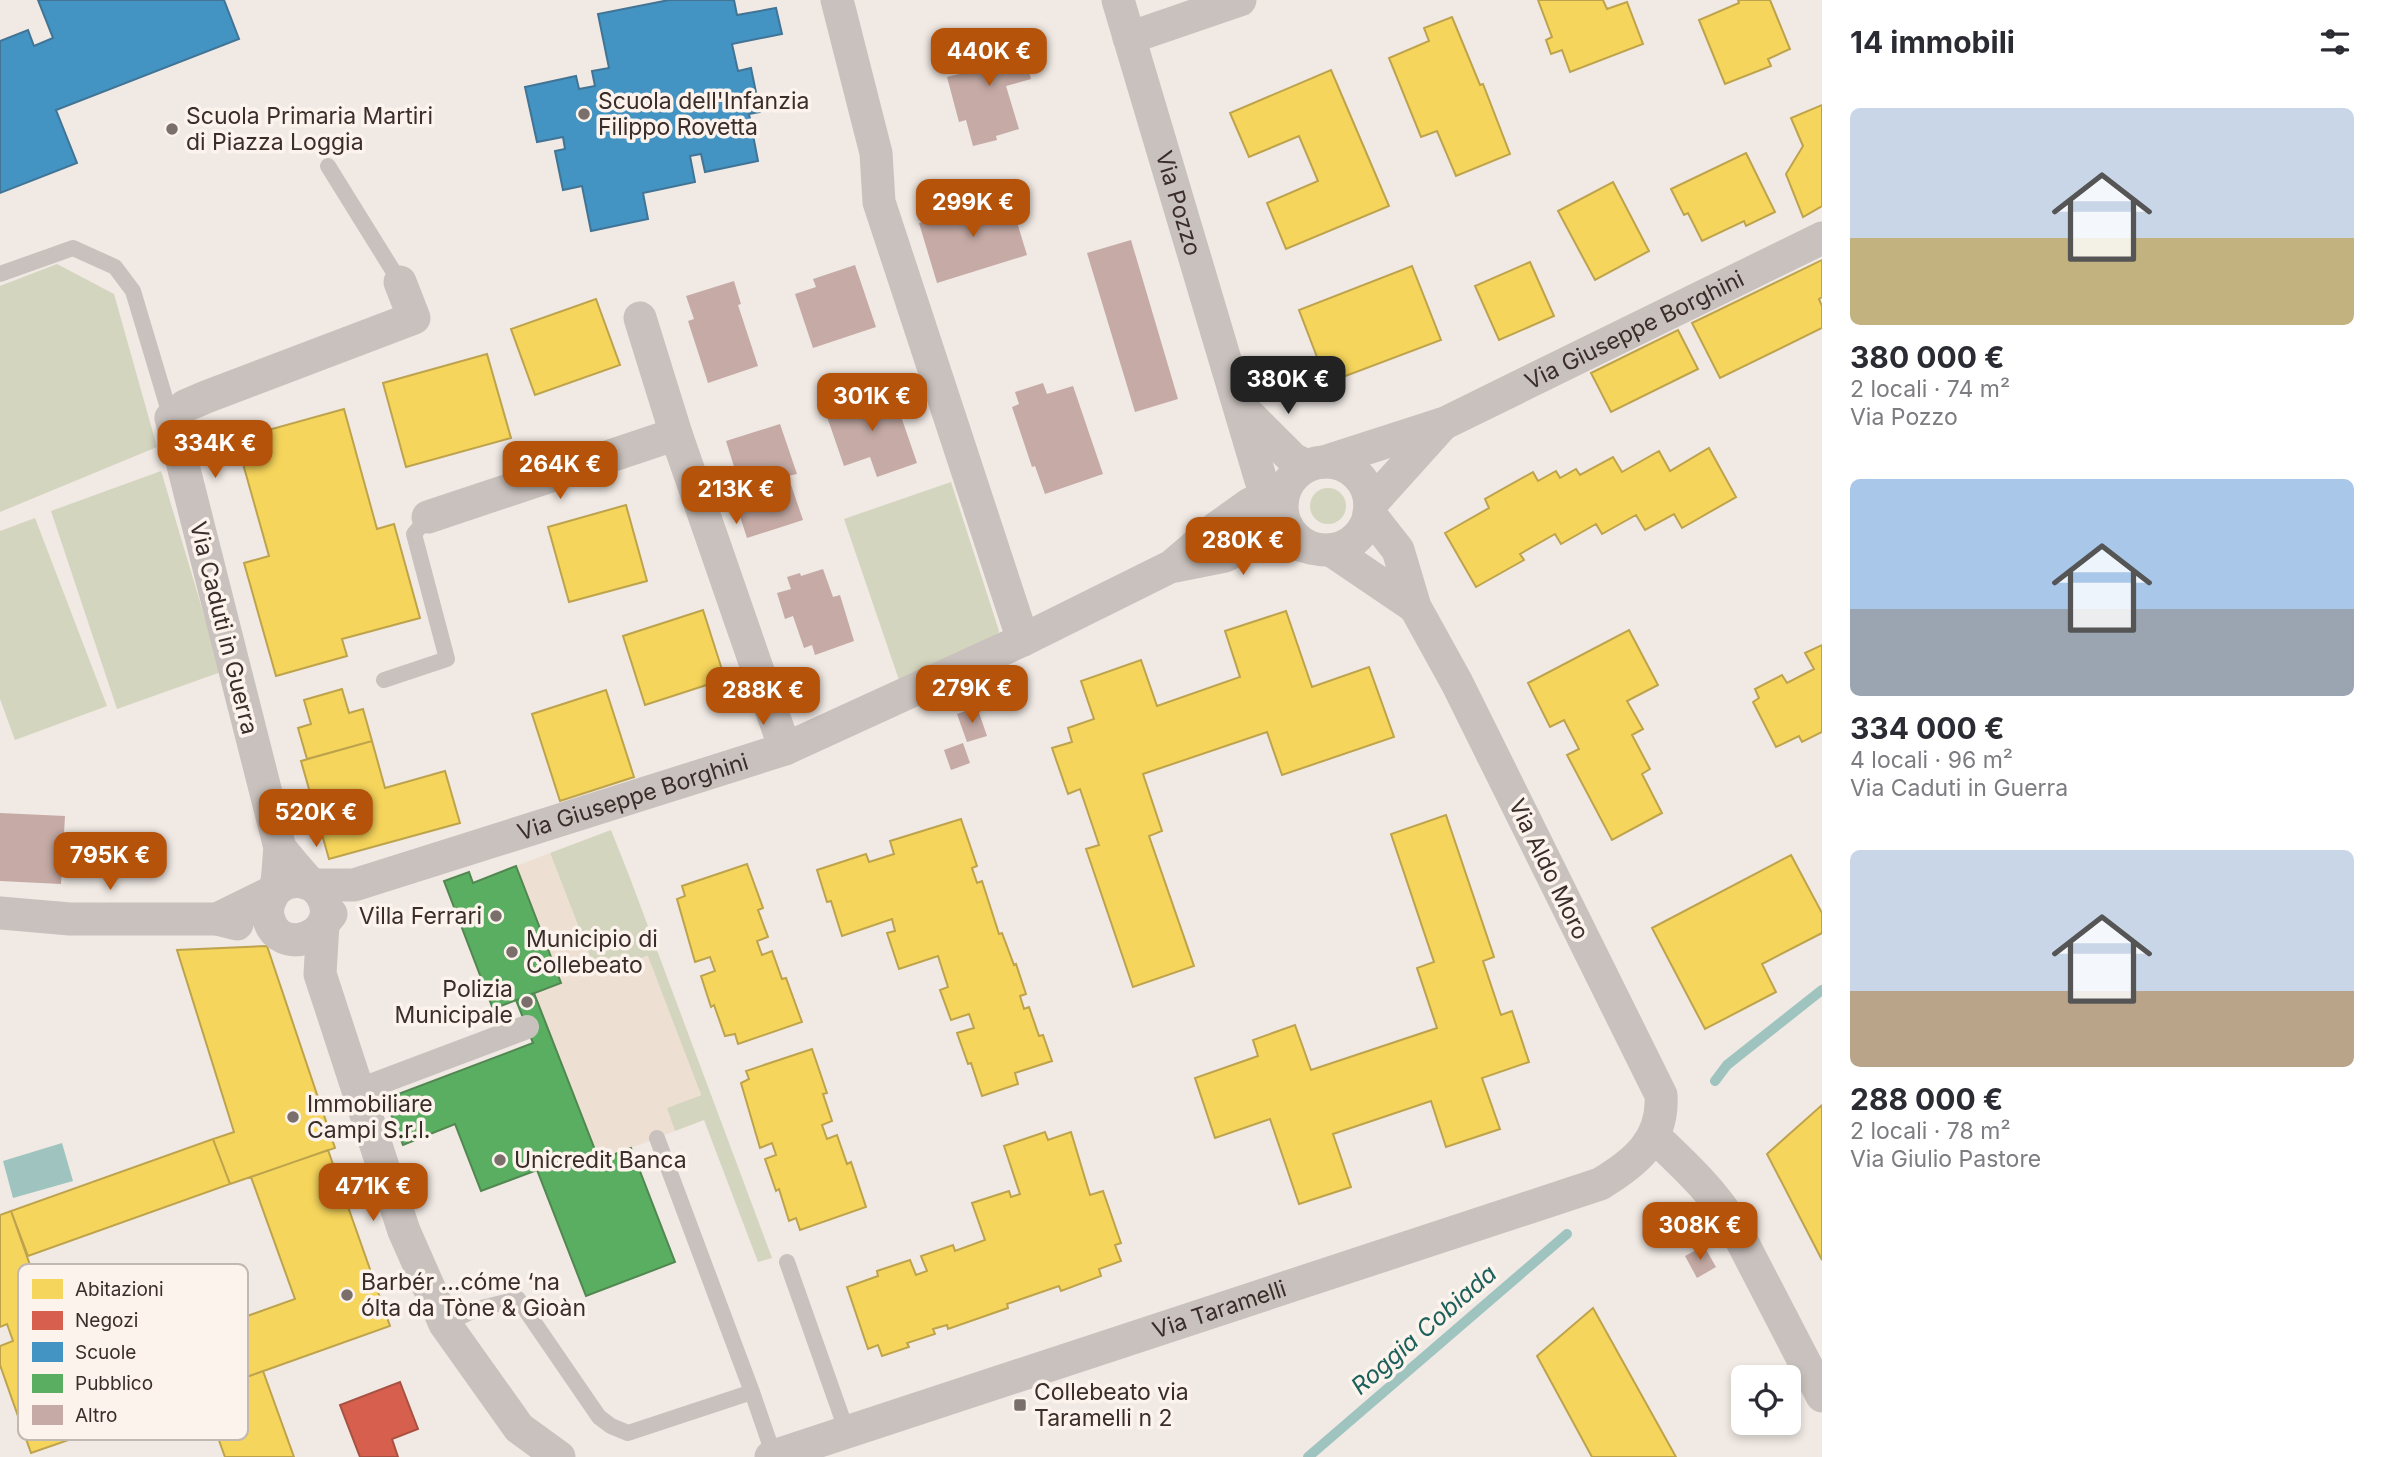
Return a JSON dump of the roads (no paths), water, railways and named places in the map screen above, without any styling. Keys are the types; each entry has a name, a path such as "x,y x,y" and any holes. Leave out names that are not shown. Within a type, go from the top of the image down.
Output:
{"street":[{"path":"837,0 876,153 879,202 1023,640"},
{"name":"Via Pozzo","path":"1118,0 1240,407 1293,486"},
{"path":"1129,37 1240,0"},
{"name":"Via Giuseppe Borghini","path":"217,919 292,881 312,885 354,885 785,749 1023,640 1172,566 1215,529 1293,486 1445,423 1822,238"},
{"path":"171,418 185,406 206,397 414,318 400,282"},
{"path":"640,318 676,434 785,749"},
{"name":"Via Pozzo","path":"1240,407 1293,459 1293,486"},
{"name":"Via Caduti in Guerra","path":"171,418 280,848 274,891"},
{"name":"Via Giuseppe Borghini","path":"1172,566 1225,556 1251,543 1274,538 1322,549 1344,546 1365,526 1369,509 1445,423"},
{"path":"428,517 676,434"},
{"path":"1322,549 1301,542 1290,532 1293,486 1341,464 1356,474 1366,488 1369,509"},
{"name":"Via Aldo Moro","path":"1369,509 1398,550 1415,607 1457,682 1661,1095 1662,1111 1654,1136"},
{"name":"Via Aldo Moro","path":"1322,549 1415,607"},
{"name":"Via Caduti in Guerra","path":"280,848 312,885"},
{"path":"312,885 325,903 320,974 404,1231 445,1324 520,1442 559,1457"},
{"name":"Via Giuseppe Borghini","path":"0,914 70,919 217,919 300,940 314,935 354,885"},
{"path":"274,891 268,903 268,917 275,930 320,974"},
{"path":"357,1091 527,1027"},
{"path":"1654,1136 1718,1201 1818,1381"},
{"name":"Via Taramelli","path":"772,1456 1600,1184 1622,1171 1640,1155 1654,1136"}],"lane":[{"path":"328,166 400,282"},
{"path":"0,274 73,248 115,267 133,291 171,418"},
{"path":"384,680 447,659 414,534 428,517"},
{"path":"657,1138 752,1392 772,1456"},
{"path":"787,1262 847,1432"},
{"path":"445,1324 477,1309 519,1299 599,1416 611,1426 628,1433 752,1392"}],"water":[{"path":"62,1143 73,1181 13,1198 3,1161"}],"waterway":[{"name":"Roggia Cobiada","path":"1715,1081 1727,1065 1822,990"},
{"name":"Roggia Cobiada","path":"1308,1457 1567,1234"}],"place":[{"name":"Scuola dell'Infanzia Filippo Rovetta","path":"584,114"},
{"name":"Scuola Primaria Martiri di Piazza Loggia","path":"172,129"},
{"name":"Villa Ferrari","path":"496,916"},
{"name":"Municipio di Collebeato","path":"512,952"},
{"name":"Polizia Municipale","path":"527,1002"},
{"name":"Immobiliare Campi S.r.l.","path":"293,1117"},
{"name":"Unicredit Banca","path":"500,1160"},
{"name":"Barbér ...cóme ‘na ólta da Tòne & Gioàn","path":"347,1295"},
{"name":"Collebeato via Taramelli n 2","path":"1020,1405"}]}
